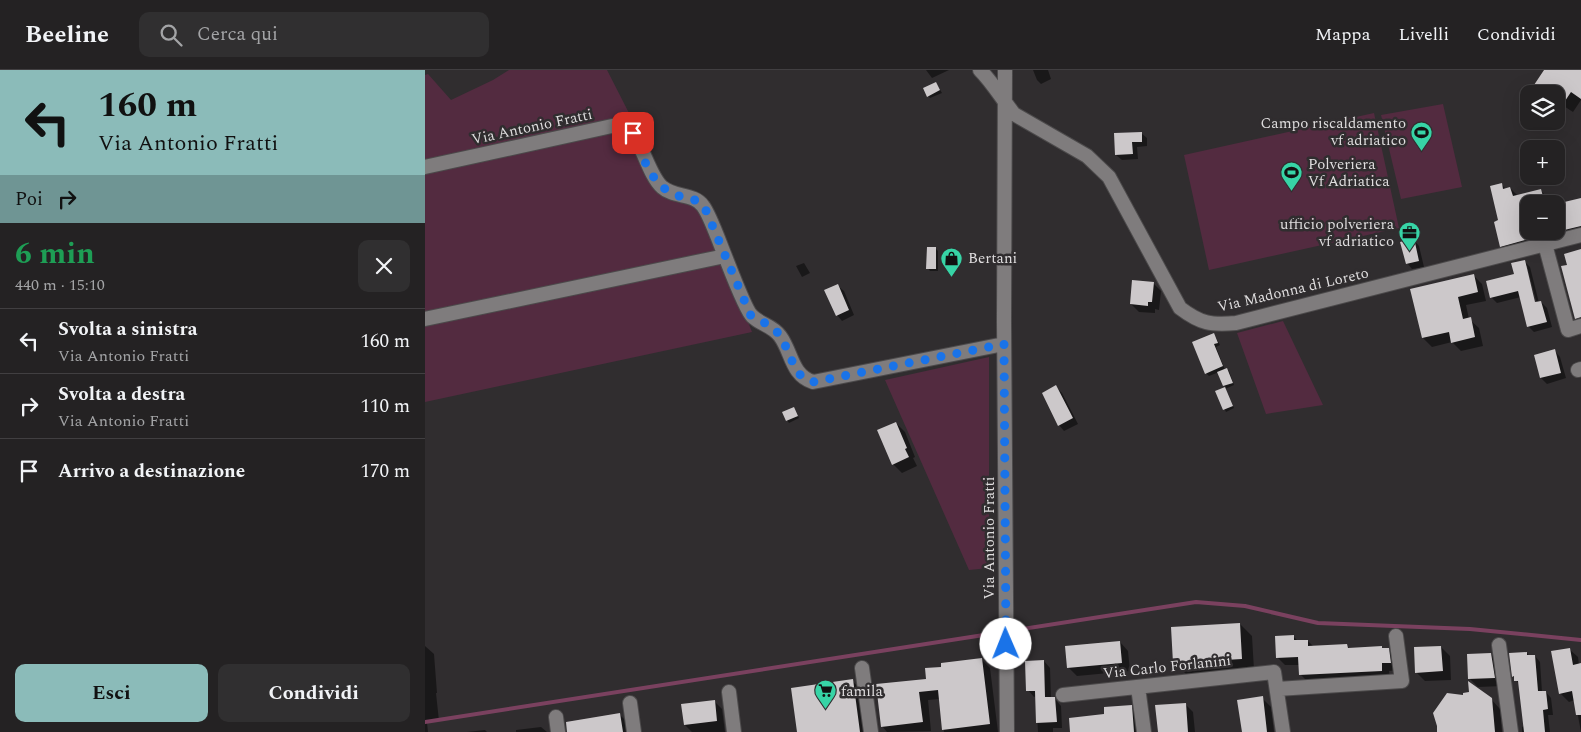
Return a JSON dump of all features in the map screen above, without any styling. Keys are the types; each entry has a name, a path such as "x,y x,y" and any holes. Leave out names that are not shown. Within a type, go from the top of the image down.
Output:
{"street":[{"name":"Via Madonna di Loreto","path":"980,70 1014,114 1087,156 1109,177 1180,308 1192,318 1213,325 1236,323 1581,235"},
{"name":"Via Antonio Fratti","path":"1005,70 1004,344 1007,732"},
{"name":"Via Antonio Fratti","path":"425,167 612,126 625,127 633,133 652,175 662,187 674,194 695,199 704,206 751,316 773,327 782,338 796,370 804,379 813,382 1004,344"},
{"path":"1545,244 1575,328"},
{"path":"425,319 725,256"},
{"path":"1283,732 1277,689 1402,681 1396,636"},
{"path":"1499,645 1511,732"},
{"path":"863,668 871,732"},
{"name":"Via Carlo Forlanini","path":"1063,695 1274,672 1277,689"},
{"path":"1138,686 1144,732"},
{"path":"729,692 735,732"},
{"path":"630,703 634,732"},
{"path":"556,717 558,732"}],"shaded area":[{"path":"509,70 607,70 631,117 425,163 425,75 428,74 451,100 493,80"},
{"name":"Campo riscaldamento vf adriatico","path":"1443,104 1462,187 1401,199 1381,115"},
{"name":"Polveriera Vf Adriatica","path":"1374,113 1399,228 1209,270 1184,155"},
{"path":"623,131 648,177 659,192 673,200 700,207 720,252 425,315 425,172"},
{"path":"723,263 728,271 752,332 425,402 425,325"},
{"path":"1283,321 1323,405 1266,414 1237,333"},
{"path":"989,357 989,568 969,570 885,380"}],"building":[{"path":"1544,70 1581,70 1581,99 1571,92 1565,101 1565,85 1534,85"},
{"path":"936,82 940,90 927,97 923,88"},
{"path":"1142,132 1142,142 1132,142 1133,154 1115,155 1114,133"},
{"path":"1502,183 1503,189 1510,187 1513,196 1541,189 1543,195 1520,195 1520,240 1525,240 1500,247 1494,222 1498,220 1490,186"},
{"path":"1581,198 1581,226 1565,230 1565,202"},
{"name":"ufficio polveriera vf adriatico","path":"1414,238 1419,261 1406,264 1400,242"},
{"path":"927,247 936,247 936,269 926,269"},
{"path":"1581,249 1581,317 1575,319 1561,266 1567,265 1564,254"},
{"path":"1525,260 1535,302 1541,301 1547,322 1527,327 1518,291 1490,298 1486,281 1514,274 1511,263"},
{"path":"1474,274 1478,292 1458,297 1463,319 1471,317 1475,337 1451,343 1449,332 1422,338 1410,289"},
{"path":"1132,280 1154,282 1152,302 1148,302 1148,306 1130,304"},
{"path":"838,284 849,310 836,316 824,290"},
{"path":"1214,333 1218,343 1214,344 1223,366 1205,374 1192,342"},
{"path":"1555,349 1561,373 1540,378 1534,355"},
{"path":"1227,368 1233,383 1223,386 1217,372"},
{"path":"1056,385 1073,418 1058,426 1042,393"},
{"path":"1225,387 1233,406 1223,410 1215,391"},
{"path":"794,407 798,416 786,421 782,412"},
{"path":"896,422 909,457 892,465 877,430"},
{"path":"1240,623 1242,659 1173,663 1171,627"},
{"path":"1294,635 1294,640 1308,640 1308,646 1347,644 1348,648 1382,646 1382,648 1389,648 1391,663 1382,663 1382,671 1299,675 1298,657 1276,658 1275,636"},
{"path":"1120,641 1122,663 1067,668 1065,646"},
{"path":"1441,646 1443,671 1415,673 1414,647"},
{"path":"1570,648 1573,665 1581,663 1581,715 1576,715 1572,691 1559,694 1551,651"},
{"path":"1527,652 1527,655 1535,655 1538,691 1546,691 1548,709 1543,710 1545,732 1524,732 1518,681 1514,681 1514,676 1512,677 1509,653"},
{"path":"1491,653 1495,678 1468,679 1467,654"},
{"path":"982,658 990,724 942,730 938,690 919,692 923,722 881,727 876,684 926,679 925,668 941,667 941,663"},
{"path":"1044,660 1045,697 1055,697 1057,722 1036,723 1035,691 1026,691 1025,661"},
{"name":"famila","path":"853,679 860,732 797,732 791,688"},
{"path":"1468,681 1492,698 1495,732 1437,732 1433,713 1447,693 1463,695 1463,693 1469,692"},
{"path":"1263,696 1267,732 1242,732 1237,700"},
{"path":"715,700 717,721 684,725 681,704"},
{"path":"1186,703 1188,732 1158,732 1155,705"},
{"path":"1132,705 1134,732 1070,732 1069,718 1104,714 1104,707"},
{"path":"620,713 623,732 567,732 566,722"}],"waterway":[{"path":"1010,631 1196,602 1245,606 1318,623 1470,629 1581,640"},
{"path":"425,722 1003,632"}],"place":[{"name":"Campo riscaldamento vf adriatico","path":"1422,151"},
{"name":"Polveriera Vf Adriatica","path":"1292,192"},
{"name":"ufficio polveriera vf adriatico","path":"1410,252"},
{"name":"Bertani","path":"952,277"},
{"name":"famila","path":"825,710"}],"route":[{"path":"633,133 652,175 662,187 674,194 695,199 704,206 751,316 773,327 782,338 796,370 804,379 813,382 1004,344 1006,644"}]}
